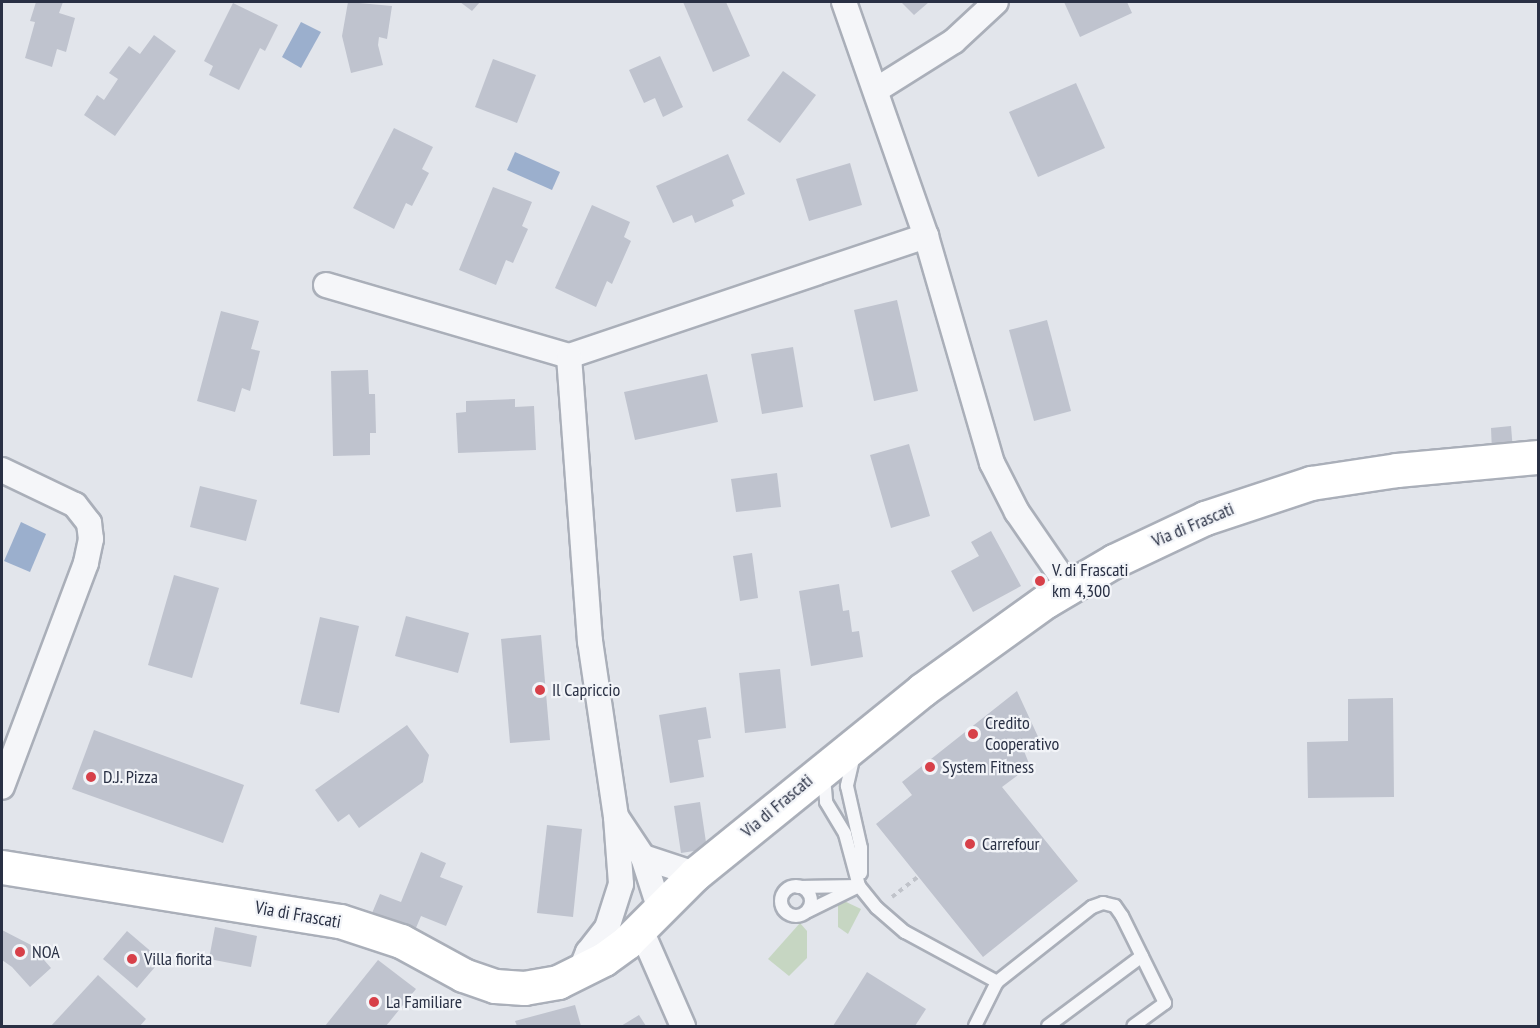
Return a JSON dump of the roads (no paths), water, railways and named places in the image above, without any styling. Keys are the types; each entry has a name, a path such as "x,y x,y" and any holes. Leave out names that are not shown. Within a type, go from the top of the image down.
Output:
{"main road":[{"name":"Via di Frascati","path":"2,867 340,921 401,941 463,975 495,987 535,987 579,974 695,874 862,737 957,664 1068,586 1182,528 1284,490 1370,473 1539,457"}],"street":[{"path":"844,2 926,236 992,464 1017,512 1068,586"},
{"path":"876,90 954,40 996,2"},
{"path":"326,285 569,356 926,236"},
{"path":"569,356 587,600 616,817 621,884 632,929 683,1026"},
{"path":"2,470 75,505 89,523 91,539 86,563 2,787"},
{"path":"616,817 644,857 695,874"},
{"path":"632,929 644,857"}],"lane":[{"path":"859,886 862,869 861,848 847,786 852,760 862,737"},
{"path":"826,766 823,790 850,846 859,886 877,908 904,932 997,982"},
{"path":"859,886 794,916 783,908 784,893 798,887 859,886"},
{"path":"798,887 806,890 811,898 807,911"},
{"path":"975,1026 997,982 1092,907 1103,903 1115,906 1119,911 1165,1003 1133,1026"},
{"path":"1048,1026 1142,956"}],"water":[{"path":"301,22 321,32 301,68 282,57"},
{"path":"515,152 560,172 552,190 507,170"},
{"path":"21,522 46,534 30,572 4,561"}],"place":[{"name":"V. di Frascati km 4,300","path":"1040,581"},
{"name":"Il Capriccio","path":"540,690"},
{"name":"Credito Cooperativo","path":"973,734"},
{"name":"System Fitness","path":"930,767"},
{"name":"D.J. Pizza","path":"91,777"},
{"name":"Carrefour","path":"970,844"},
{"name":"NOA","path":"20,952"},
{"name":"Villa fiorita","path":"132,959"},
{"name":"La Familiare","path":"374,1002"}]}
